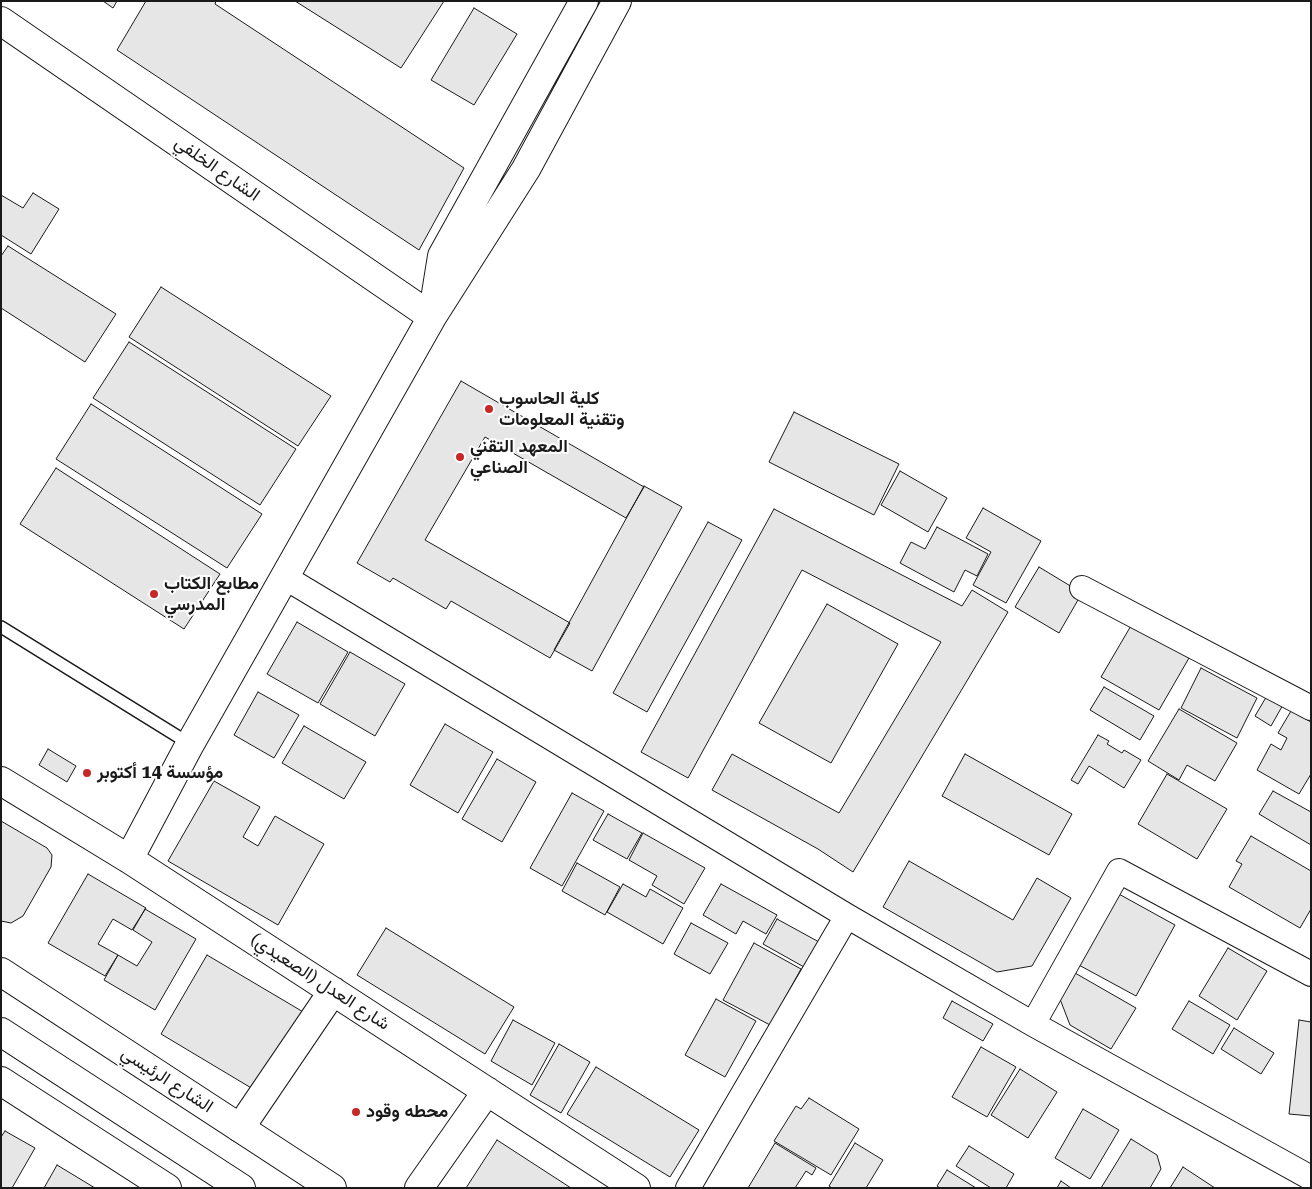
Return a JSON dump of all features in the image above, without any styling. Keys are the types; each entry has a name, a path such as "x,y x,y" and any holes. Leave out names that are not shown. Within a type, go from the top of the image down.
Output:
{"street":[{"path":"432,317 442,256 584,1"},
{"path":"129,859 190,744 286,578 432,317 526,169 616,1"},
{"name":"الشارع الخلفي","path":"1,21 432,317"},
{"path":"497,156 526,169"},
{"path":"286,578 848,916 1033,1024 1311,1178"},
{"path":"1082,588 1311,708"},
{"name":"شارع العدل (الصعيدي)","path":"1,781 129,859 636,1188"},
{"path":"1033,1024 1119,871 1311,974"},
{"path":"688,1188 848,916"},
{"name":"الشارع الرئيسي","path":"1,972 331,1187"},
{"path":"240,1128 333,991"},
{"path":"1,1032 241,1188"},
{"path":"1,1081 167,1188"},
{"path":"419,1188 487,1091"}],"lane":[{"path":"1,627 190,744"}],"building":[{"path":"103,1 117,1 113,8"},
{"path":"146,1 216,1 215,4 464,168 419,250 117,50"},
{"path":"295,1 444,1 401,68"},
{"path":"474,8 517,34 474,105 431,80"},
{"path":"33,193 59,209 31,254 1,235 1,195 23,208"},
{"path":"8,246 116,314 85,362 1,308 1,256"},
{"path":"161,287 331,396 298,446 129,337"},
{"path":"129,342 296,449 260,505 93,398"},
{"path":"461,381 644,487 626,518 485,437 425,540 570,623 550,658 451,601 446,609 393,578 390,582 357,563"},
{"path":"91,404 262,514 227,568 56,459"},
{"path":"794,412 899,464 874,515 769,462"},
{"path":"56,468 220,574 184,629 20,524"},
{"path":"900,471 947,498 928,532 881,505"},
{"path":"644,486 682,507 592,671 554,650"},
{"path":"983,508 1041,541 1006,603 973,585 991,552 966,538"},
{"path":"774,509 962,606 972,590 1008,612 853,872 818,849 712,790 732,754 839,813 941,642 802,570 688,778 641,752"},
{"path":"708,522 742,540 647,712 613,693"},
{"path":"937,527 988,554 977,576 965,570 954,592 900,563 911,542 925,549"},
{"path":"1039,567 1082,593 1059,633 1015,607"},
{"path":"827,604 898,644 831,763 759,723"},
{"path":"297,622 348,652 318,703 267,674"},
{"path":"1132,624 1189,658 1159,710 1101,677"},
{"path":"350,652 405,684 375,736 320,704"},
{"path":"1201,668 1257,698 1237,738 1181,708"},
{"path":"1104,687 1154,716 1140,740 1090,710"},
{"path":"258,692 299,715 274,758 234,735"},
{"path":"1268,694 1284,703 1271,726 1255,716"},
{"path":"1179,709 1237,743 1215,781 1187,765 1179,780 1148,761"},
{"path":"1291,711 1311,722 1311,774 1299,794 1257,770 1271,744 1281,750 1287,738 1278,733"},
{"path":"445,724 493,752 458,813 410,785"},
{"path":"304,726 366,762 344,799 282,763"},
{"path":"1098,735 1109,741 1107,744 1122,753 1124,750 1141,760 1124,788 1089,766 1078,784 1071,780"},
{"path":"48,749 76,766 67,782 39,765"},
{"path":"965,754 1072,814 1049,855 942,796"},
{"path":"497,759 536,782 502,842 462,819"},
{"path":"1167,774 1227,809 1197,859 1138,824"},
{"path":"214,781 260,807 243,837 258,846 275,816 324,844 278,925 168,861"},
{"path":"1273,791 1311,812 1311,845 1259,814"},
{"path":"572,793 604,811 562,886 530,868"},
{"path":"608,814 642,833 627,859 593,840"},
{"path":"1,821 47,848 52,855 51,867 23,916 11,923 1,921"},
{"path":"643,833 705,868 684,904 652,885 657,876 629,860"},
{"path":"1251,836 1311,871 1311,909 1300,928 1229,887 1242,864 1236,861"},
{"path":"909,861 1013,920 1037,878 1071,898 1032,966 997,972 883,907"},
{"path":"577,863 620,887 605,915 562,891"},
{"path":"88,874 146,908 132,930 113,919 98,944 118,955 105,976 48,943"},
{"path":"623,884 646,897 650,889 683,908 663,944 607,912"},
{"path":"721,884 777,915 766,934 743,921 736,934 703,915"},
{"path":"1117,893 1175,925 1136,996 1077,964"},
{"path":"145,909 196,939 155,1010 104,980 118,955 137,966 152,942 133,930"},
{"path":"777,919 819,942 804,967 763,944"},
{"path":"691,923 728,943 710,974 674,954"},
{"path":"386,928 514,1007 485,1054 357,975"},
{"path":"754,943 801,969 770,1025 723,1000"},
{"path":"1228,948 1267,971 1237,1020 1199,996"},
{"path":"207,955 305,1013 258,1092 161,1034"},
{"path":"1075,973 1136,1008 1111,1049 1070,1025 1060,999"},
{"path":"716,999 756,1021 725,1077 685,1055"},
{"path":"952,1001 993,1024 983,1041 943,1018"},
{"path":"1189,1001 1230,1025 1213,1054 1172,1029"},
{"path":"513,1020 555,1043 532,1085 491,1061"},
{"path":"1299,1020 1311,1022 1311,1116 1289,1114"},
{"path":"1234,1028 1274,1053 1261,1074 1221,1049"},
{"path":"559,1044 590,1062 561,1113 530,1095"},
{"path":"981,1047 1016,1067 987,1117 952,1097"},
{"path":"596,1067 699,1130 670,1177 567,1114"},
{"path":"1020,1069 1057,1092 1028,1138 991,1115"},
{"path":"809,1098 859,1129 831,1175 774,1141 796,1106 801,1109"},
{"path":"1083,1109 1119,1130 1090,1179 1055,1158"},
{"path":"5,1131 35,1148 12,1188 1,1188 1,1137"},
{"path":"1131,1139 1157,1155 1161,1169 1150,1188 1101,1188"},
{"path":"497,1140 571,1188 466,1188"},
{"path":"775,1143 816,1168 812,1175 806,1171 795,1188 748,1188"},
{"path":"855,1143 883,1160 866,1188 832,1188 829,1186"},
{"path":"969,1146 1014,1174 1006,1188 991,1188 956,1166"},
{"path":"57,1165 95,1188 44,1188"},
{"path":"1183,1167 1215,1188 1170,1188"},
{"path":"947,1170 976,1188 940,1188 937,1186"},
{"path":"1061,1181 1071,1188 1057,1188"}],"place":[{"name":"كلية الحاسوب وتقنية المعلومات","path":"489,409"},
{"name":"المعهد التقني الصناعي","path":"460,457"},
{"name":"مطابع الكتاب المدرسي","path":"154,594"},
{"name":"مؤسسة 14 أكتوبر","path":"87,773"},
{"name":"محطه وقود","path":"356,1112"}]}
